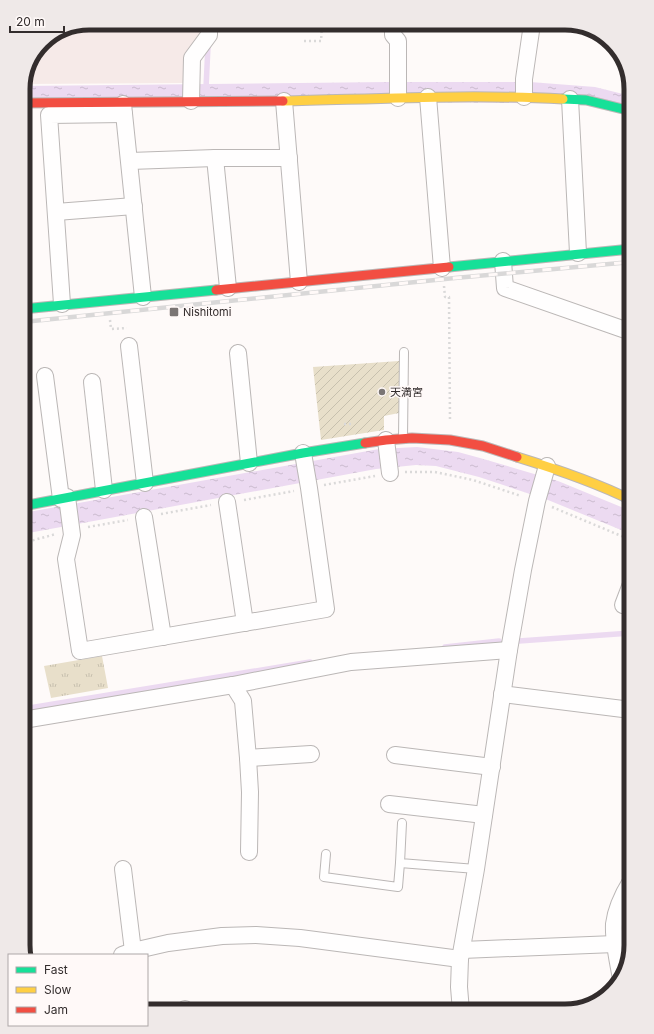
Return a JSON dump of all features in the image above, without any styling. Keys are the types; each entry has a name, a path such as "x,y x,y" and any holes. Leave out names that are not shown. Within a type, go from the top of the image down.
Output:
{"street":[{"path":"191,92 192,58 209,35 209,30"},
{"path":"394,30 393,35 398,40 398,91"},
{"path":"524,89 531,30"},
{"path":"62,304 48,115 124,108 191,92 284,101 398,91 428,97 524,89 570,99 586,100 624,109"},
{"path":"428,97 442,268"},
{"path":"570,99 578,253"},
{"path":"284,101 299,282"},
{"path":"30,103 124,108"},
{"path":"124,108 143,297"},
{"path":"130,161 216,158 289,158"},
{"path":"216,158 228,288"},
{"path":"56,212 134,206"},
{"path":"30,307 442,268 624,249"},
{"path":"503,261 505,288 624,330"},
{"path":"129,346 145,483"},
{"path":"238,352 249,463"},
{"path":"45,376 72,535 66,559 80,651 326,609 309,486 303,456"},
{"path":"92,382 104,490"},
{"path":"30,503 66,500 104,490 249,463 387,443 403,438 450,440 483,446 546,471 611,490 624,496"},
{"path":"387,443 389,471"},
{"path":"461,1004 459,987 461,954 492,768 509,650 523,570 538,500 546,471"},
{"path":"227,502 245,623"},
{"path":"144,517 163,637"},
{"path":"30,719 233,685 351,662 509,650"},
{"path":"233,685 243,701 250,792 249,852"},
{"path":"502,694 624,709"},
{"path":"248,758 311,754"},
{"path":"395,755 492,768"},
{"path":"389,804 484,815"},
{"path":"123,869 128,953 168,943 222,936 256,935 461,954 615,944"},
{"path":"619,967 615,944 614,924 617,909 624,892"}],"lane":[{"path":"403,438 404,352"},
{"path":"326,854 324,877 398,887 402,823"},
{"path":"400,863 476,869"}],"path":[{"path":"304,41 321,42 322,30"},
{"path":"442,268 445,297 449,297 450,440"},
{"path":"113,329 130,328"},
{"path":"30,541 71,528 144,517 389,471 435,472 473,480 538,500 624,537"}],"shaded area":[{"path":"204,30 184,83 30,84 36,63 47,47 56,40 78,31"}],"green space":[{"path":"399,361 399,413 384,416 384,430 321,440 313,367"},
{"path":"102,656 108,688 51,698 44,666"}],"water":[{"path":"530,82 595,87 624,94 624,104 30,99 30,86"},
{"path":"417,447 458,452 558,481 624,508 624,531 548,500 479,477 436,466 416,465 376,469 30,533 30,512 379,449"}],"waterway":[{"path":"206,88 209,45"},
{"path":"519,641 624,634"},
{"path":"445,647 499,641"},
{"path":"30,708 310,662"}],"railway":[{"path":"30,321 455,278 624,263"}],"traffic: fast":[{"path":"563,99 586,100 624,109"},
{"path":"449,267 624,250"},
{"path":"30,308 216,290"},
{"path":"30,505 303,453 365,443"}],"traffic: slow":[{"path":"283,101 458,97 563,99"},
{"path":"517,457 575,476 624,497"}],"traffic: jam":[{"path":"30,103 283,101"},
{"path":"216,290 449,267"},
{"path":"365,443 412,438 450,440 483,446 517,457"}],"place":[{"name":"Nishitomi","path":"174,312"},
{"name":"天満宮","path":"382,392"}]}
